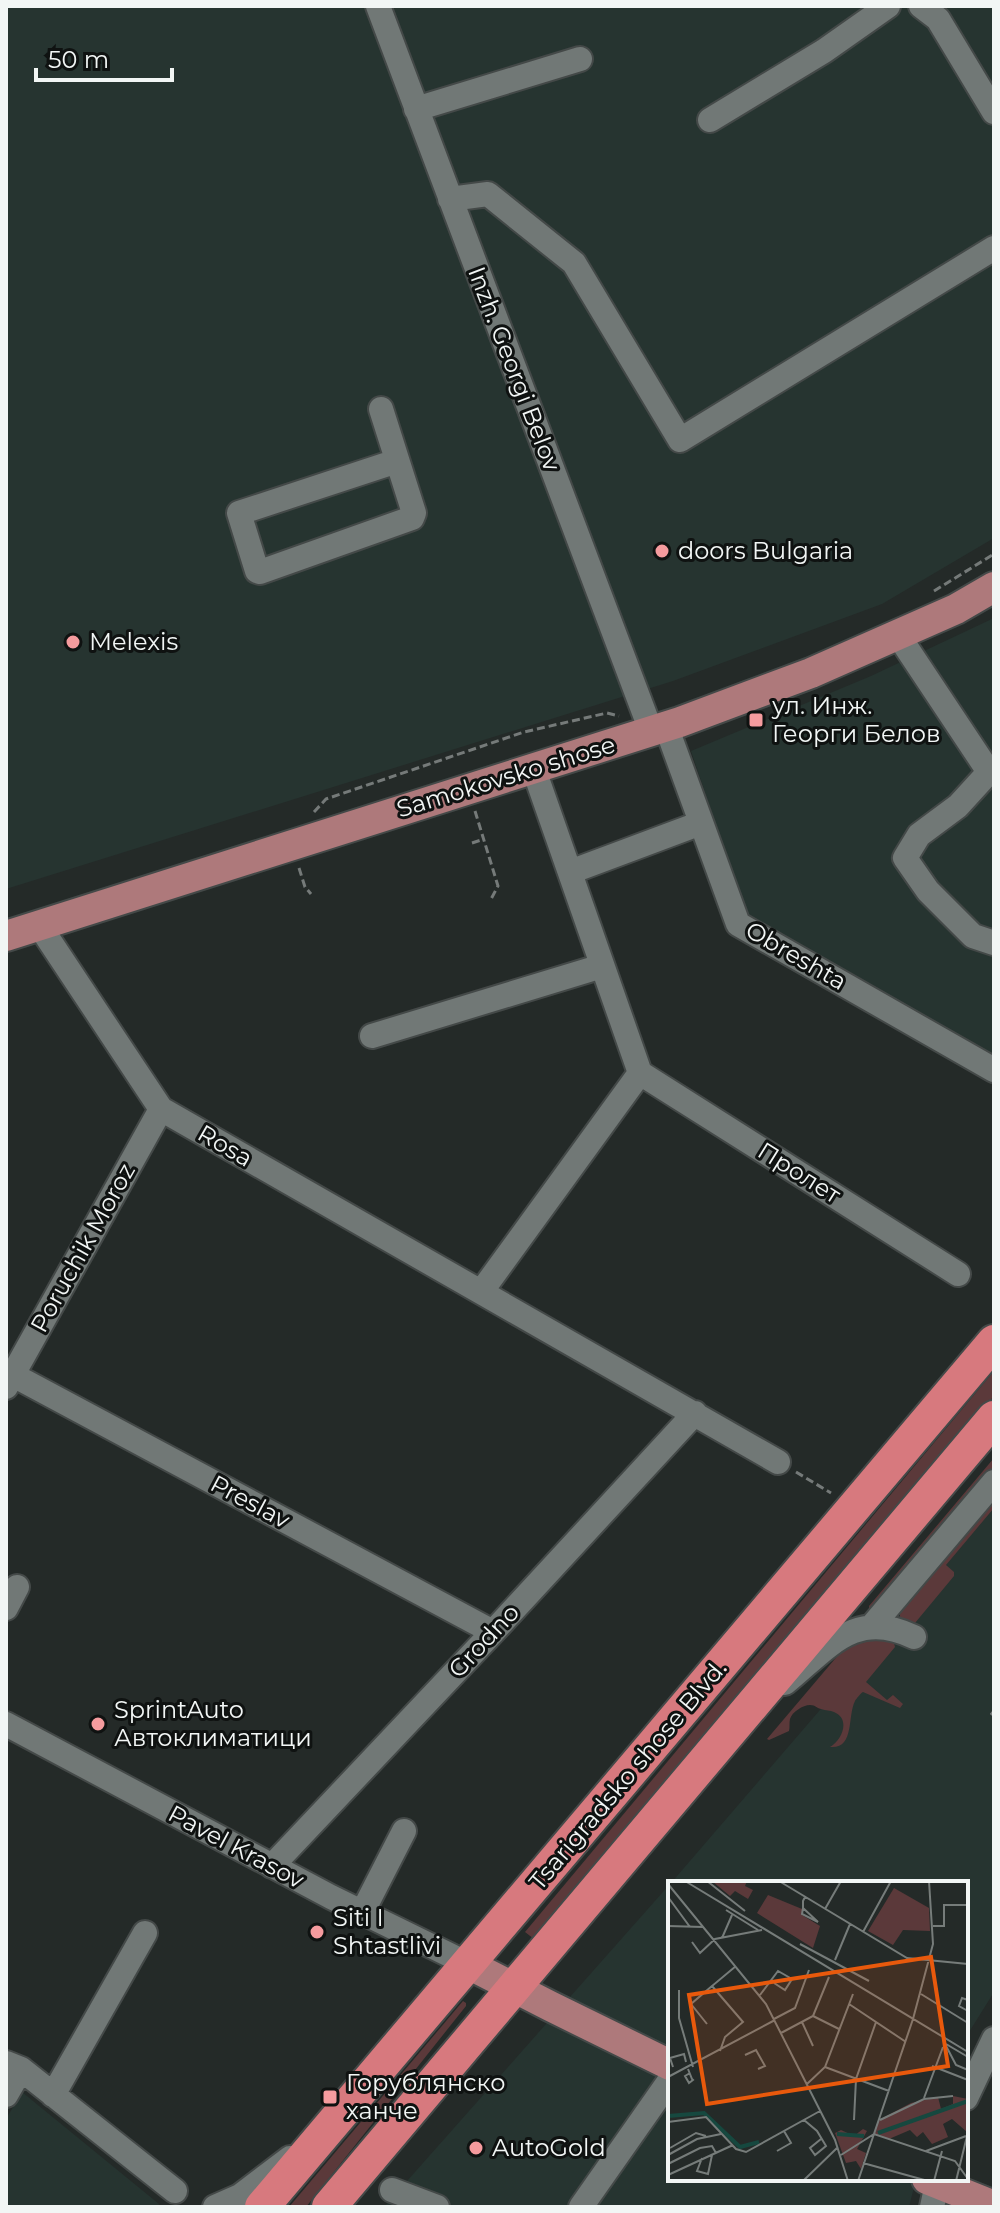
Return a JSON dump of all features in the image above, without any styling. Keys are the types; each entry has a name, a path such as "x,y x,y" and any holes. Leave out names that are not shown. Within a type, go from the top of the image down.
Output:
{"highway":[{"name":"Tsarigradsko shose Blvd.","path":"262,2207 994,1342"},
{"path":"329,2207 994,1418"}],"main road":[{"name":"Samokovsko shose","path":"6,936 659,729 811,673 956,609 994,587"},
{"path":"468,1964 668,2064"},
{"path":"933,2187 994,2206"}],"street":[{"name":"Inzh. Georgi Belov","path":"378,6 450,199 659,729"},
{"path":"710,120 824,51 888,6"},
{"path":"921,6 938,19 994,112"},
{"path":"416,109 580,59"},
{"path":"450,199 488,194 574,263 680,440 994,248"},
{"path":"381,409 414,513 412,518 257,571 239,513 397,461"},
{"path":"898,635 992,770 958,806 919,835 905,858 928,891 973,936 994,943"},
{"name":"Obreshta","path":"659,729 701,823 738,924 994,1070"},
{"path":"481,1292 640,1073 533,767"},
{"path":"570,872 701,823"},
{"name":"Rosa","path":"39,925 161,1109 778,1462"},
{"path":"372,1036 602,966"},
{"name":"Пролет","path":"640,1073 958,1274"},
{"name":"Poruchik Moroz","path":"8,1379 161,1109"},
{"name":"Preslav","path":"8,1379 493,1632"},
{"name":"Grodno","path":"272,1866 695,1413"},
{"path":"872,1626 994,1482"},
{"path":"740,1720 850,1632 872,1626 893,1628 914,1637"},
{"name":"Pavel Krasov","path":"6,1724 362,1913 468,1964"},
{"path":"362,1913 404,1831"},
{"path":"53,2095 145,1933"},
{"path":"968,2094 994,2039"},
{"path":"6,2095 13,2066 175,2191"},
{"path":"581,2207 668,2083"},
{"path":"215,2207 240,2196 327,2130"},
{"path":"392,2190 437,2207"}],"path":[{"path":"931,592 994,554"},
{"path":"310,816 326,799 524,732 607,713 621,717"},
{"path":"468,788 498,886 490,901"},
{"path":"472,843 485,839"},
{"path":"291,845 305,887 311,894"},
{"path":"778,1462 831,1493"}],"shaded area":[{"path":"6,6 994,6 994,538 882,604 673,681 6,889"},
{"path":"994,618 994,1061 748,920 691,751 871,676"},
{"path":"994,1371 994,1396 534,1939 525,1932"},
{"path":"994,1458 994,1468 872,1612 869,1611 869,1606"},
{"path":"994,1500 994,1508 946,1565 954,1576 915,1623 907,1623 900,1617 900,1611"},
{"path":"994,1508 994,1992 968,2034 968,1881 673,1881"},
{"path":"857,1639 886,1639 894,1643 895,1647 866,1682 887,1700 893,1695 903,1704 900,1708 863,1692 855,1701 847,1738 838,1746 830,1747 841,1735 842,1719 834,1712 807,1705 793,1714 789,1731 767,1739 845,1647"},
{"path":"668,1886 668,2181 916,2181 909,2207 384,2207"},
{"path":"463,2001 466,2006 306,2207 289,2207"},
{"path":"22,2092 159,2204 158,2207 6,2207 6,2119"}],"place":[{"name":"doors Bulgaria","path":"662,551"},
{"name":"Мelexis","path":"73,642"},
{"name":"ул. Инж. Георги Белов","path":"756,720"},
{"name":"SprintAuto Автоклиматици","path":"98,1724"},
{"name":"Siti I Shtastlivi","path":"317,1932"},
{"name":"Горублянско ханче","path":"330,2097"},
{"name":"AutoGold","path":"476,2148"}]}
